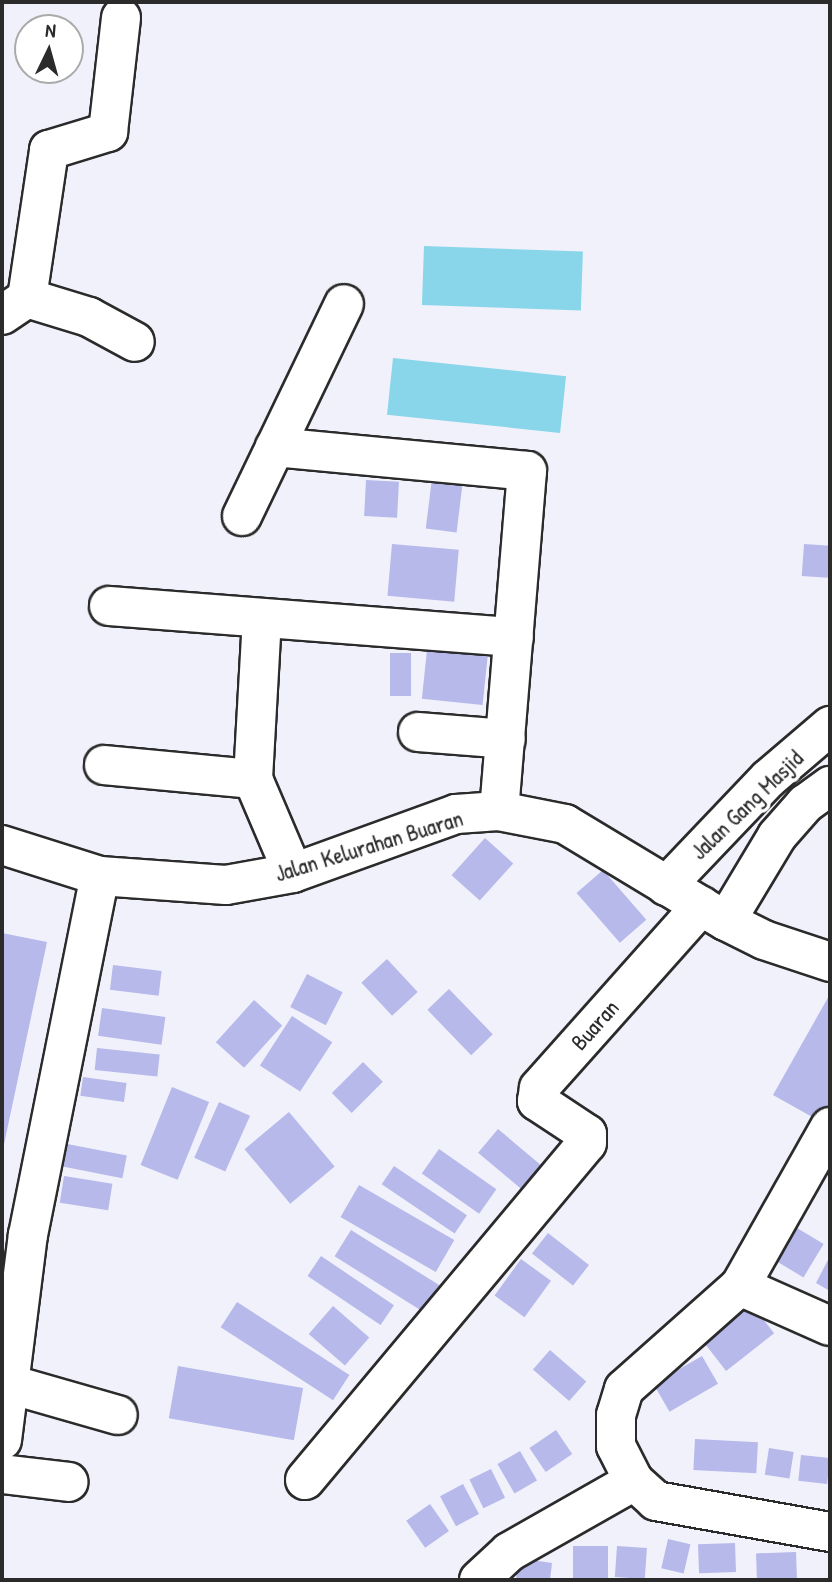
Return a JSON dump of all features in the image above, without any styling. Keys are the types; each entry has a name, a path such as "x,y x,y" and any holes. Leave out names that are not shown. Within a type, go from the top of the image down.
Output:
{"street":[{"path":"121,18 108,132 57,146 46,156 14,306 89,317 135,342"},
{"path":"242,516 344,304"},
{"path":"275,447 527,471 499,811"},
{"path":"109,606 514,637"},
{"path":"262,618 253,779 293,873"},
{"name":"Jalan Gang Masjid","path":"666,886 768,779 830,726"},
{"path":"418,732 506,739"},
{"path":"104,765 253,779"},
{"path":"713,914 805,804 830,786"},
{"name":"Jalan Kelurahan Buaran","path":"2,845 100,876 226,885 293,873 456,814 499,811 565,824 713,914 764,940 830,962"},
{"path":"2,1440 28,1235 100,876"},
{"name":"Buaran","path":"305,1480 587,1143 587,1134 537,1101 539,1088 713,914"},
{"path":"830,1127 740,1286 624,1389 616,1415 617,1446 634,1481 656,1501 830,1532"},
{"path":"740,1286 830,1326"},
{"path":"9,1384 118,1415"},
{"path":"2,1474 69,1482"},
{"path":"479,1580 509,1552 634,1481"}],"water":[{"path":"424,246 583,252 581,311 422,305"},
{"path":"393,358 566,376 560,433 387,415"}],"building":[{"path":"432,478 463,482 457,532 426,529"},
{"path":"366,480 399,482 397,518 364,516"},
{"path":"392,544 459,550 454,602 387,596"},
{"path":"804,544 830,546 828,578 802,576"},
{"path":"427,650 488,656 483,705 422,699"},
{"path":"390,653 411,653 411,696 390,696"},
{"path":"485,838 513,863 480,901 452,875"},
{"path":"603,870 646,920 620,943 577,893"},
{"path":"2,933 47,942 3,1149 2,1149"},
{"path":"387,959 418,992 392,1016 361,983"},
{"path":"113,965 162,971 159,996 110,990"},
{"path":"307,974 343,992 326,1025 290,1007"},
{"path":"449,989 493,1034 471,1055 427,1010"},
{"path":"830,994 830,1109 823,1123 773,1095"},
{"path":"254,1000 282,1025 244,1068 216,1042"},
{"path":"102,1008 165,1017 161,1045 98,1036"},
{"path":"292,1016 332,1042 300,1092 260,1065"},
{"path":"97,1048 160,1055 157,1076 95,1070"},
{"path":"363,1062 383,1082 352,1113 332,1093"},
{"path":"83,1077 127,1083 124,1102 80,1096"},
{"path":"172,1087 209,1102 178,1180 141,1165"},
{"path":"219,1102 250,1116 225,1172 194,1158"},
{"path":"289,1112 335,1166 290,1204 245,1149"},
{"path":"498,1129 552,1175 532,1198 478,1153"},
{"path":"62,1143 127,1156 122,1178 58,1166"},
{"path":"439,1149 496,1189 479,1214 422,1174"},
{"path":"394,1166 467,1215 455,1233 382,1184"},
{"path":"64,1176 112,1184 108,1210 60,1203"},
{"path":"359,1185 454,1240 436,1272 340,1217"},
{"path":"797,1228 824,1244 803,1277 777,1261"},
{"path":"351,1230 439,1285 423,1311 335,1256"},
{"path":"548,1233 589,1265 573,1286 532,1253"},
{"path":"321,1256 394,1305 381,1325 308,1276"},
{"path":"830,1256 830,1291 816,1283"},
{"path":"521,1259 551,1281 524,1317 495,1295"},
{"path":"237,1302 349,1375 333,1400 221,1327"},
{"path":"752,1305 774,1333 726,1371 704,1343"},
{"path":"333,1306 369,1337 345,1365 309,1334"},
{"path":"550,1350 586,1381 569,1401 533,1370"},
{"path":"702,1356 718,1384 670,1412 654,1384"},
{"path":"178,1366 303,1388 294,1440 169,1418"},
{"path":"556,1430 572,1454 546,1472 529,1448"},
{"path":"695,1439 758,1442 756,1473 693,1470"},
{"path":"769,1448 794,1452 789,1479 765,1475"},
{"path":"520,1451 537,1480 514,1493 497,1464"},
{"path":"801,1455 830,1458 827,1484 798,1481"},
{"path":"491,1469 505,1498 483,1508 469,1480"},
{"path":"463,1484 479,1514 456,1526 440,1496"},
{"path":"430,1504 449,1531 425,1548 406,1521"},
{"path":"668,1539 690,1544 684,1573 661,1568"},
{"path":"735,1543 736,1572 699,1573 698,1544"},
{"path":"573,1546 608,1546 608,1580 573,1580"},
{"path":"617,1546 647,1548 645,1579 615,1577"},
{"path":"796,1552 797,1580 757,1580 756,1553"},
{"path":"518,1558 552,1563 550,1580 516,1580"}]}
